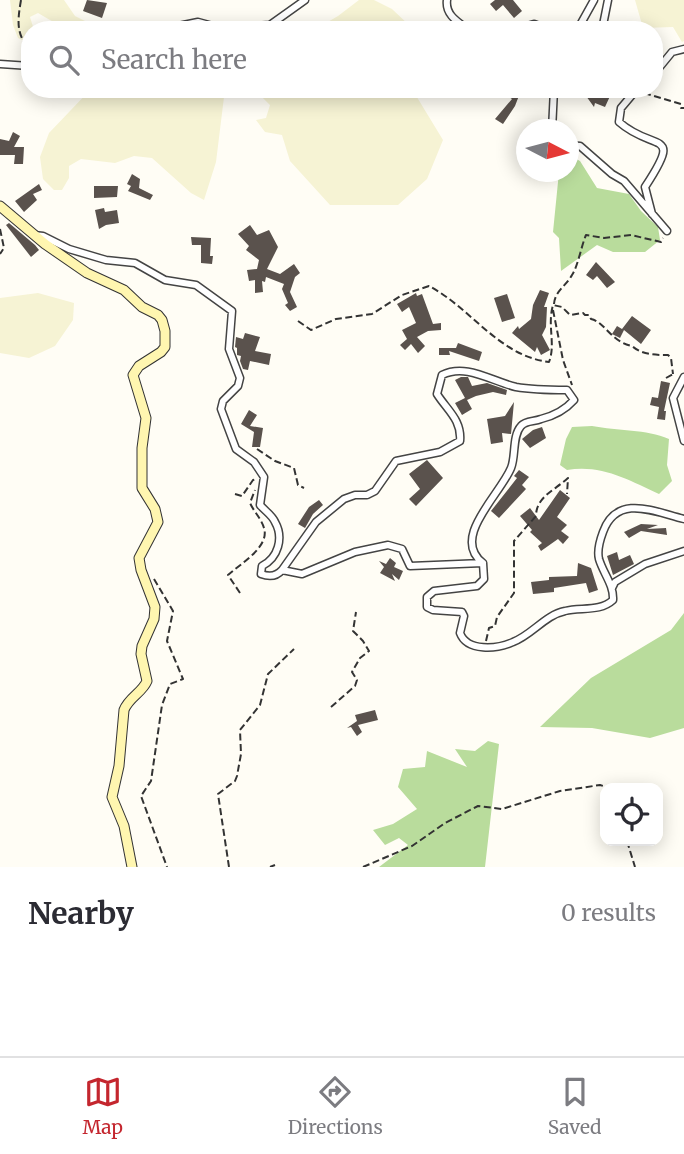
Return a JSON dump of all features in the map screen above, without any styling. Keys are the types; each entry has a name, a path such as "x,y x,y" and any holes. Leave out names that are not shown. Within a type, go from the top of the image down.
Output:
{"main road":[{"path":"0,206 33,235 87,273 124,290 142,307 158,315 165,331 165,347 139,366 134,374 146,418 141,459 142,488 155,509 158,522 139,558 155,607 154,619 141,654 147,681 124,710 119,766 112,791 124,826 132,867"}],"street":[{"path":"276,21 305,0"},
{"path":"447,0 450,15 458,21"},
{"path":"582,21 594,0"},
{"path":"604,21 608,0"},
{"path":"663,63 672,52 684,49"},
{"path":"0,64 21,65"},
{"path":"553,119 554,98"},
{"path":"630,98 621,108 619,122 629,131 659,143 665,149 660,166 645,187 652,214"},
{"path":"579,146 624,181 667,231"},
{"path":"33,235 43,236 69,249 94,257 135,263 165,280 196,285 232,311 229,349 240,378 238,386 223,401 221,409 236,449 254,462 262,472 265,483 260,505 276,523 279,533 279,546 274,556 261,566 260,571 267,577 278,575 316,522 344,499 375,491 396,461 440,452 460,441 461,430 457,419 437,394 442,375 453,369 473,372 519,387 566,390 574,400 550,416 519,427 510,470 475,525 471,539 472,550 483,563 484,579 477,586 434,592 427,597 427,607 433,610 462,612 462,640 472,646 514,642 534,627 564,611 606,606 613,600 612,587 598,557 607,522 621,510 640,507 684,519"},
{"path":"682,375 673,398 684,441"},
{"path":"282,570 302,574 355,552 388,545 402,549 410,566 483,563"},
{"path":"612,587 615,582 645,564 684,551"}],"path":[{"path":"21,0 18,29 21,35"},
{"path":"658,98 681,104 684,108"},
{"path":"0,229 4,248 0,254"},
{"path":"570,395 574,393 560,349 554,296 575,272 586,235 604,238 631,235 661,242 667,231"},
{"path":"298,321 311,330 336,318 372,314 402,295 429,286 445,294 511,350 527,358 549,362 553,351 549,319 554,305"},
{"path":"554,305 562,307 570,315 589,314 591,319 600,322 605,330 625,345 656,356 668,355 674,374"},
{"path":"666,378 674,374 682,375"},
{"path":"257,449 275,461 294,468 298,485 304,488"},
{"path":"486,646 489,628 495,626 497,617 514,593 514,541 532,523 539,502 550,490 556,489 568,478 567,494"},
{"path":"235,494 242,496 253,480 261,480 250,503 264,526 263,542 228,575 240,593"},
{"path":"150,571 173,611 167,641 183,679 170,684 162,705 151,781 141,796 167,867"},
{"path":"331,707 355,686 357,680 352,672 360,658 369,651 353,631 356,612"},
{"path":"229,867 218,794 237,776 241,754 240,730 260,705 268,674 294,649"},
{"path":"363,867 412,846 445,823 478,806 502,809 560,790 600,785"},
{"path":"629,846 635,867"},
{"path":"270,867 275,865"}],"shaded area":[{"path":"10,0 64,0 75,16 85,21 52,21 38,13 30,17 31,21 21,21 21,40 13,25"},
{"path":"359,0 374,0 392,9 405,21 329,21"},
{"path":"635,0 684,0 682,42 673,27 663,27 663,21 641,21"},
{"path":"82,98 224,98 216,162 204,200 191,193 152,158 134,156 115,163 81,159 69,166 69,178 62,190 54,190 43,179 40,157 49,133"},
{"path":"263,98 417,98 443,140 427,179 398,205 330,205 290,161 282,135 265,132 256,120 266,118 270,105"},
{"path":"38,293 74,303 73,320 55,346 29,358 0,353 0,298"}],"green space":[{"path":"579,160 597,188 629,194 641,211 658,227 660,240 645,252 613,252 597,245 561,271 559,238 553,232 558,182 579,182"},
{"path":"592,426 641,432 669,439 667,465 672,481 659,494 603,471 567,470 560,465 566,439 572,427"},
{"path":"684,613 684,728 650,738 592,728 540,727 591,678 671,630"},
{"path":"488,741 499,744 485,867 379,867 408,845 399,838 385,845 373,830 393,824 417,809 398,787 403,769 425,767 427,751 467,767 455,749 475,751"}],"building":[{"path":"87,0 107,3 102,18 83,11"},
{"path":"495,0 513,0 522,11 514,18 503,5 496,11 490,4"},
{"path":"518,98 503,124 495,119 512,99"},
{"path":"588,98 609,98 605,107 595,103 594,107"},
{"path":"13,132 20,136 14,147 24,147 23,164 14,164 15,155 0,155 0,139 9,141"},
{"path":"132,174 140,179 139,188 153,195 150,200 128,191 131,186 127,184"},
{"path":"39,184 42,190 33,194 37,200 24,212 15,201"},
{"path":"94,186 118,186 117,197 94,198"},
{"path":"104,208 105,212 117,210 119,223 99,229 95,210"},
{"path":"9,223 39,250 31,257 6,225"},
{"path":"250,225 257,235 269,230 278,247 267,269 280,274 294,264 300,273 295,277 290,292 297,307 290,311 285,305 288,303 282,289 284,284 266,277 265,282 262,281 263,292 255,293 255,280 249,281 247,270 257,269 259,260 246,250 249,246 238,234"},
{"path":"191,237 211,238 212,264 201,263 201,245 192,245"},
{"path":"596,262 615,282 607,288 597,276 593,280 586,275"},
{"path":"540,290 549,293 544,307 547,307 546,327 542,335 550,350 541,355 537,347 535,352 512,333 531,319 533,305"},
{"path":"416,293 417,296 422,294 433,324 441,323 441,330 428,331 417,337 425,346 418,353 411,344 405,350 400,345 407,339 402,330 416,323 409,307 402,312 397,304"},
{"path":"507,294 515,318 502,322 494,298"},
{"path":"632,316 651,330 641,344 624,330 620,338 612,334 617,326 622,329"},
{"path":"245,333 260,337 255,351 271,354 269,365 250,361 248,370 243,369 241,356 237,355 235,347 236,337 243,339"},
{"path":"458,343 482,352 479,361 449,351 450,355 439,355 439,348 456,348"},
{"path":"468,377 472,386 487,383 507,390 506,395 493,392 467,400 472,409 462,415 455,403 465,398 455,380"},
{"path":"661,381 670,383 664,411 665,420 657,419 659,407 650,405 652,397 658,398"},
{"path":"514,402 511,434 502,433 503,442 491,444 487,419 505,416"},
{"path":"249,410 257,415 250,426 263,428 260,447 252,447 254,432 241,424"},
{"path":"542,427 546,438 530,448 522,439"},
{"path":"427,460 443,478 416,506 409,499 420,489 409,474"},
{"path":"519,470 529,477 522,485 526,489 499,518 491,511 517,478 514,476"},
{"path":"560,490 570,498 557,517 567,525 561,531 569,537 563,544 558,539 541,551 538,546 542,543 530,532 532,530 520,516 530,508 539,520"},
{"path":"319,500 323,505 313,514 305,528 298,524 309,507"},
{"path":"641,524 658,525 647,529 666,528 667,535 641,531 629,538 624,532"},
{"path":"617,552 619,560 630,555 634,564 613,575 607,556"},
{"path":"390,558 396,563 394,567 403,571 399,580 392,574 395,581 380,573 384,567 379,561 386,564"},
{"path":"578,563 591,568 598,590 589,593 586,583 554,588 554,592 533,594 531,582 549,580 549,577 577,576"},
{"path":"375,710 378,720 358,725 362,732 357,736 351,727 347,728 357,721 355,715"}]}
